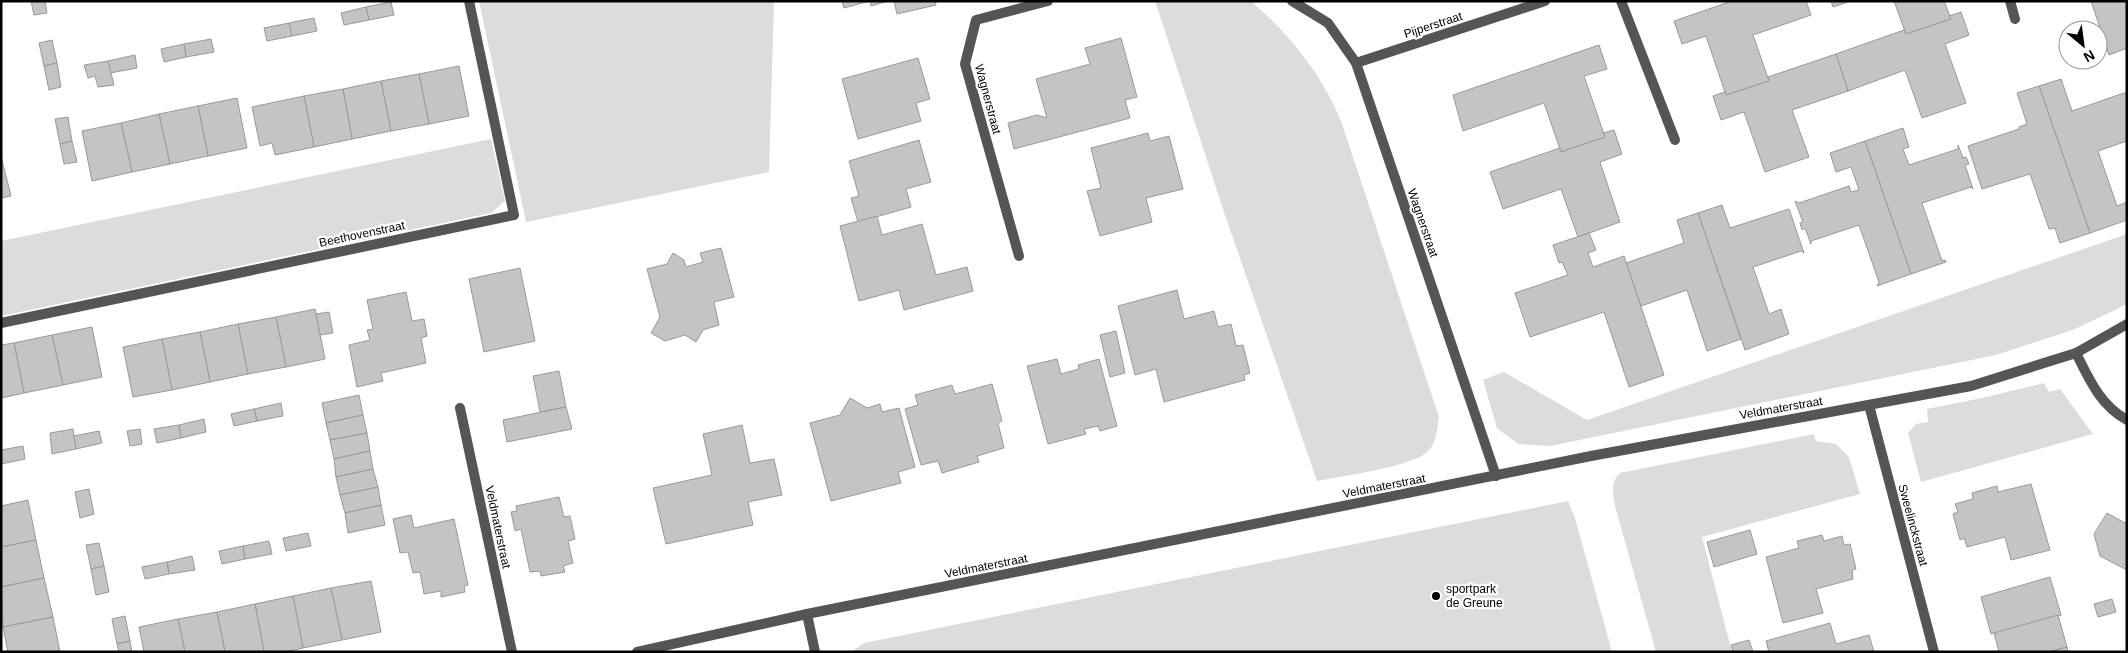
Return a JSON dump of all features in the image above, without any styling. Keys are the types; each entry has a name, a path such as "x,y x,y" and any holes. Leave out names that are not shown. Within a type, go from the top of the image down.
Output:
{"street":[{"name":"Beethovenstraat","path":"1,323 514,215 469,1"},
{"name":"Wagnerstraat","path":"1019,256 965,64 976,20 1048,1"},
{"name":"Wagnerstraat","path":"1292,1 1328,23 1356,63 1496,476"},
{"name":"Pijperstraat","path":"1356,63 1545,1"},
{"path":"1621,1 1675,140"},
{"path":"2010,1 2016,19"},
{"name":"Veldmaterstraat","path":"637,652 806,614 1591,456 1971,386 2076,353 2127,324"},
{"path":"2076,353 2097,394 2114,413 2127,420"},
{"name":"Sweelinckstraat","path":"1869,405 1934,652"},
{"name":"Veldmaterstraat","path":"460,408 512,652"},
{"path":"806,614 815,652"}],"shaded area":[{"path":"479,1 774,1 769,172 526,222"},
{"path":"1155,1 1251,1 1291,41 1324,87 1341,121 1439,417 1434,443 1421,456 1394,466 1317,481 1224,212"},
{"path":"491,139 505,201 491,213 1,316 1,241"},
{"path":"2127,234 2127,304 2075,329 1996,355 1550,446 1518,444 1497,428 1483,380 1504,372 1587,420"},
{"path":"2044,383 2049,392 2060,389 2093,434 1921,482 1908,433 1916,424 1928,422 1927,409"},
{"path":"1814,434 1816,441 1836,444 1849,457 1860,494 1702,537 1732,652 1656,652 1615,506 1613,488 1617,477 1620,473"},
{"path":"1568,501 1575,518 1612,652 851,652 864,643"}],"building":[{"path":"31,1 45,1 47,13 34,15"},
{"path":"842,1 870,1 844,8"},
{"path":"870,1 888,1 871,6"},
{"path":"894,1 935,1 936,5 897,14"},
{"path":"1732,1 1806,1 1811,15 1753,35 1769,81 1726,95 1706,36 1682,44 1674,21"},
{"path":"1831,1 1851,1 1833,7"},
{"path":"1894,1 1944,1 1951,19 1906,34"},
{"path":"2091,1 2127,1 2127,48 2109,55 2108,20 2097,20"},
{"path":"391,2 394,15 369,20 366,7"},
{"path":"366,7 369,20 344,25 341,13"},
{"path":"1961,12 1969,35 1945,44 1966,103 1922,118 1905,70 1848,91 1836,54 1904,30 1906,34 1951,19 1949,16"},
{"path":"314,18 317,31 292,36 289,23"},
{"path":"289,23 292,36 267,41 264,28"},
{"path":"1121,38 1137,97 1125,100 1130,118 1014,149 1008,123 1037,115 1047,118 1036,79 1090,64 1085,48"},
{"path":"211,39 214,52 186,57 184,44"},
{"path":"52,40 57,63 44,66 39,43"},
{"path":"184,44 186,57 164,62 161,49"},
{"path":"1599,45 1607,69 1584,76 1605,137 1561,152 1544,103 1463,131 1453,95"},
{"path":"1836,54 1848,91 1792,110 1809,157 1765,172 1744,112 1721,120 1713,96 1725,92 1726,95 1769,81 1768,77"},
{"path":"135,55 137,68 110,73 108,61"},
{"path":"918,58 930,99 916,103 921,121 858,139 842,79"},
{"path":"108,61 114,85 98,87 95,76 88,78 84,65"},
{"path":"57,63 61,87 49,90 44,66"},
{"path":"459,66 469,116 429,124 419,74"},
{"path":"419,74 429,124 391,131 381,81"},
{"path":"2061,79 2072,111 2127,92 2127,141 2098,151 2117,206 2127,202 2127,220 2090,233 2039,86"},
{"path":"381,81 391,131 352,139 343,89"},
{"path":"2039,86 2090,233 2060,243 2055,228 2049,229 2030,174 1982,189 1968,146 2019,129 2019,127 2027,124 2017,93"},
{"path":"343,89 352,139 314,147 304,96"},
{"path":"304,96 314,147 275,155 272,143 260,146 252,107"},
{"path":"237,98 247,148 208,156 198,106"},
{"path":"198,106 208,156 170,164 159,114"},
{"path":"159,114 170,164 132,172 121,123"},
{"path":"68,117 72,141 60,144 55,119"},
{"path":"121,123 132,172 92,181 82,131"},
{"path":"1903,128 1909,147 1903,149 1909,165 1958,149 1958,145 1963,158 1966,157 1969,164 1965,165 1973,189 1971,187 1922,203 1942,261 1945,260 1946,262 1911,274 1865,141"},
{"path":"1614,130 1622,154 1600,162 1620,222 1578,237 1561,189 1503,209 1490,172 1560,148 1561,152 1605,137 1603,133"},
{"path":"1148,133 1150,141 1169,136 1183,189 1146,198 1152,222 1100,236 1087,191 1101,188 1091,148"},
{"path":"919,140 931,182 906,189 911,207 858,222 851,198 859,196 849,161"},
{"path":"72,141 77,162 64,164 60,144"},
{"path":"1865,141 1911,274 1877,286 1879,282 1859,225 1811,241 1811,244 1805,228 1802,230 1800,223 1803,222 1795,201 1799,203 1849,186 1851,192 1859,190 1851,167 1836,172 1830,153"},
{"path":"1,156 11,196 1,198"},
{"path":"1722,205 1730,228 1789,209 1804,253 1801,251 1753,267 1769,314 1781,309 1789,334 1745,350 1698,213"},
{"path":"1698,213 1741,339 1707,351 1687,290 1641,306 1626,263 1684,243 1677,220"},
{"path":"877,216 882,235 922,224 936,275 967,267 973,291 904,310 899,290 859,301 840,226"},
{"path":"1589,233 1596,250 1588,253 1593,267 1624,256 1664,375 1629,387 1604,312 1530,337 1515,293 1568,275 1562,262 1559,263 1553,245"},
{"path":"721,248 734,297 714,302 719,325 703,330 696,342 685,335 665,341 651,333 660,317 647,269 667,264 673,253 684,260 686,267 703,262 700,253"},
{"path":"520,268 535,341 484,352 469,279"},
{"path":"1177,290 1184,319 1214,311 1218,327 1231,324 1236,346 1243,345 1250,373 1244,375 1245,380 1164,402 1156,369 1135,375 1118,306"},
{"path":"406,292 412,321 424,319 427,336 421,338 426,363 381,373 383,381 357,387 349,345 370,340 367,330 373,329 367,300"},
{"path":"315,309 325,359 286,367 276,317"},
{"path":"329,312 333,333 320,335 316,314"},
{"path":"276,317 286,367 248,374 238,324"},
{"path":"238,324 248,374 210,382 200,332"},
{"path":"92,327 102,377 63,385 52,335"},
{"path":"1116,331 1125,373 1110,377 1100,335"},
{"path":"200,332 210,382 172,390 162,339"},
{"path":"52,335 63,385 24,393 14,343"},
{"path":"162,339 172,390 133,397 123,347"},
{"path":"14,343 24,393 1,398 1,345"},
{"path":"1057,359 1061,374 1079,369 1078,365 1099,359 1117,426 1100,431 1098,426 1084,429 1086,434 1048,444 1027,366"},
{"path":"559,371 566,407 540,412 533,376"},
{"path":"992,384 1002,421 998,423 1004,448 977,456 979,462 942,473 938,461 921,465 905,409 918,405 915,395 952,385 955,394"},
{"path":"359,395 363,415 326,423 322,403"},
{"path":"850,398 867,408 880,404 882,412 899,408 915,467 898,472 901,483 831,501 810,423 840,415"},
{"path":"281,403 283,416 257,421 254,409"},
{"path":"566,407 572,429 507,442 503,420"},
{"path":"254,409 257,421 234,426 231,414"},
{"path":"363,415 367,433 330,440 326,423"},
{"path":"204,419 206,432 181,438 179,425"},
{"path":"179,425 181,438 157,443 154,429"},
{"path":"742,425 750,463 774,459 782,495 748,502 753,525 666,544 653,488 712,475 703,434"},
{"path":"73,429 76,449 52,454 50,433"},
{"path":"140,429 142,444 130,446 127,431"},
{"path":"99,431 102,443 76,449 74,436"},
{"path":"367,433 370,451 334,459 330,440"},
{"path":"23,446 25,459 1,464 1,450"},
{"path":"370,451 373,469 336,477 334,459"},
{"path":"373,469 378,487 340,495 336,477"},
{"path":"2031,484 2050,550 2011,560 2005,537 1967,547 1964,538 1960,540 1953,514 1958,512 1955,504 1973,499 1972,493 1997,486 1998,492"},
{"path":"378,487 381,505 345,513 340,495"},
{"path":"89,489 94,514 80,518 75,492"},
{"path":"559,497 564,517 570,516 575,539 568,541 573,563 563,566 565,572 541,576 540,571 530,572 521,529 515,531 511,512 517,511 516,506"},
{"path":"28,500 36,540 1,547 1,506"},
{"path":"381,505 385,525 348,533 345,513"},
{"path":"2107,513 2127,524 2127,570 2100,556 2094,534"},
{"path":"411,515 414,528 454,519 468,585 464,586 465,592 441,597 441,591 424,594 420,572 413,573 408,552 400,553 393,519"},
{"path":"1750,530 1757,554 1714,567 1707,542"},
{"path":"308,533 311,546 286,551 283,538"},
{"path":"1822,535 1824,541 1842,536 1844,545 1850,544 1856,569 1852,570 1853,579 1816,589 1823,613 1783,623 1766,557 1799,548 1797,541"},
{"path":"36,540 44,578 1,587 1,547"},
{"path":"269,541 272,554 245,559 243,546"},
{"path":"99,543 104,566 91,569 86,545"},
{"path":"243,546 245,559 222,564 219,551"},
{"path":"192,556 195,570 169,574 167,562"},
{"path":"167,562 169,574 145,579 142,567"},
{"path":"104,566 109,592 96,595 91,569"},
{"path":"2050,577 2061,615 1991,634 1981,597"},
{"path":"44,578 53,617 3,627 1,587"},
{"path":"371,581 381,632 342,640 331,588"},
{"path":"331,588 342,640 303,648 293,596"},
{"path":"293,596 303,648 285,652 264,652 255,604"},
{"path":"2112,599 2116,612 2098,617 2094,604"},
{"path":"255,604 264,652 225,652 217,612"},
{"path":"217,612 225,652 185,652 178,619"},
{"path":"2058,615 2067,647 2048,652 1999,652 1994,633"},
{"path":"125,616 130,641 117,644 112,619"},
{"path":"53,617 60,652 8,652 3,627"},
{"path":"178,619 185,652 144,652 139,627"},
{"path":"1830,623 1836,644 1869,635 1874,652 1769,652 1766,641"},
{"path":"1749,640 1753,652 1733,652 1731,645"},
{"path":"130,641 132,652 119,652 117,644"},
{"path":"2067,647 2068,652 2048,652"}],"place":[{"name":"sportpark de Greune","path":"1436,596"}]}
